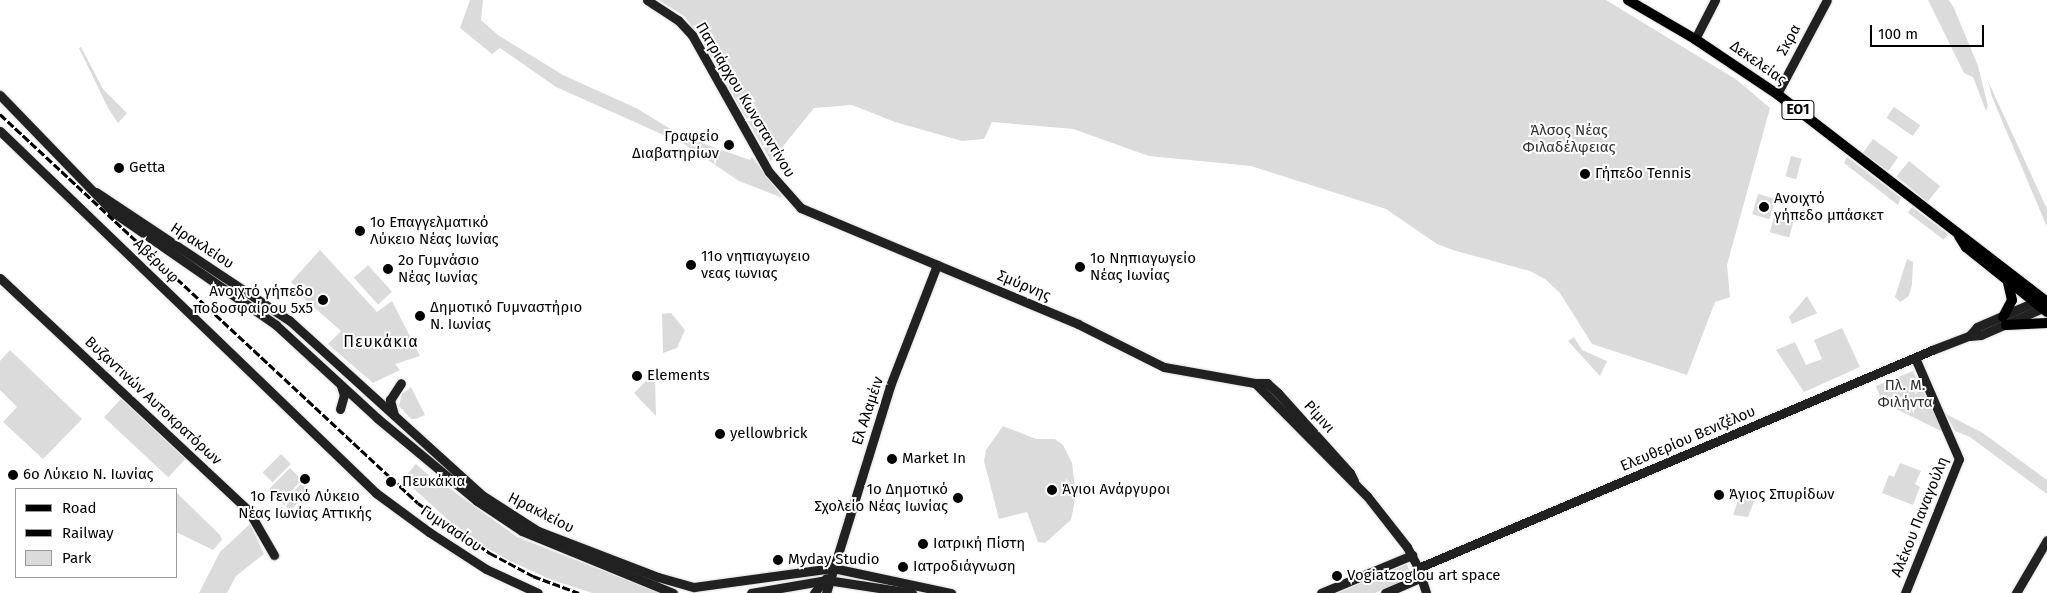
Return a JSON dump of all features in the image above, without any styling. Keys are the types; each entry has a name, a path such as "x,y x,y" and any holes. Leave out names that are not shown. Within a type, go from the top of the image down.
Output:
{"main road":[{"name":"Πατριάρχου Κωνσταντίνου","path":"648,0 678,20 692,35 771,175 801,208 818,215"},
{"name":"Δεκελείας","path":"1628,0 1695,39 1777,94 1958,235 1970,241 2044,305"},
{"path":"1695,39 1715,0"},
{"name":"Σκρα","path":"1777,94 1827,0"},
{"name":"Ηρακλείου","path":"0,95 130,226 276,325 418,454 506,522 594,562 674,593"},
{"name":"Αβέρωφ","path":"0,132 191,313 314,433"},
{"name":"Ηρακλείου","path":"96,192 289,320 482,495 512,516 552,536 678,584 714,587 833,568 951,593"},
{"name":"Σμύρνης","path":"818,215 1078,324 1164,367 1220,375"},
{"name":"Δεκελείας","path":"1958,235 1966,247 2006,280 2044,305"},
{"name":"Ελ Αλαμέιν","path":"829,580 890,386 937,265"},
{"name":"Βυζαντινών Αυτοκρατόρων","path":"0,278 248,510 274,554"},
{"path":"2006,280 2012,300 2005,321 2047,323"},
{"name":"Ελευθερίου Βενιζέλου","path":"1385,593 1420,573 1915,358 1968,336 1981,335 2005,321 2044,305"},
{"name":"Αλέκου Παναγούλη","path":"1905,593 1959,459 1958,451 1915,358"},
{"name":"Ρίμινι","path":"1220,375 1255,383 1344,476 1354,481 1412,555 1426,593"},
{"path":"395,418 390,400 401,382"},
{"path":"340,383 344,395 340,409"},
{"name":"Γυμνασίου","path":"314,433 376,493 428,532 486,569 538,593"},
{"path":"2016,593 2047,540"},
{"path":"1320,593 1412,555"},
{"path":"751,593 829,580 912,593"},
{"path":"814,593 829,580"},
{"path":"826,593 829,580"}],"green space":[{"path":"470,0 483,0 481,20 498,35 563,75 636,108 682,136 750,160 752,157 783,198 739,181 684,144 556,87 500,48 492,54 460,28"},
{"name":"Άλσος Νέας Φιλαδέλφειας","path":"659,0 1606,0 1737,80 1770,108 1727,265 1730,297 1715,302 1687,375 1592,344 1560,293 1545,279 1530,271 1437,244 1386,209 1251,166 1149,156 1073,129 992,122 984,139 962,141 895,122 852,105 814,108 771,161 700,37 684,16"},
{"path":"1928,0 1949,0 1954,8 1978,66 1988,106 1986,111 1973,77 1964,73"},
{"path":"81,47 103,89 127,113 118,123 108,108 79,48"},
{"path":"1988,81 2047,209 2047,227 1992,97"},
{"path":"1894,107 1920,125 1913,136 1887,118"},
{"path":"1873,139 1898,157 1888,171 1863,153"},
{"path":"1791,156 1802,159 1796,179 1786,176"},
{"path":"1847,157 1901,198 1898,205 1844,163"},
{"path":"1909,161 1940,186 1927,202 1896,177"},
{"name":"Ανοιχτό γήπεδο μπάσκετ","path":"1758,194 1775,199 1770,219 1752,214"},
{"path":"1912,207 1948,234 1944,240 1908,213"},
{"path":"1775,213 1794,218 1789,237 1770,232"},
{"path":"320,250 377,312 392,301 420,356 395,364 400,370 373,383 328,344 341,331 300,295 302,292 291,282"},
{"path":"1907,259 1913,262 1912,284 1909,296 1900,302 1895,297"},
{"path":"368,265 392,292 378,304 354,278"},
{"path":"1807,296 1817,313 1792,324 1789,317"},
{"path":"671,313 685,330 677,348 663,353 662,314"},
{"path":"1842,328 1860,367 1804,392 1776,350 1795,342 1806,365 1822,359 1814,340"},
{"path":"1574,337 1582,350 1607,361 1600,376 1568,341"},
{"path":"10,350 82,419 43,459 3,422 17,407 0,390 0,361"},
{"name":"Πλ. Μ. Φιλήντα","path":"1913,371 1943,432 1882,402 1876,386"},
{"path":"652,375 655,375 656,416 634,393"},
{"path":"411,387 425,415 416,419 411,419 399,406 402,394"},
{"path":"121,399 185,459 168,477 104,417"},
{"path":"1946,414 1983,433 2047,480 2047,494 1970,437 1955,431"},
{"path":"1003,426 1036,439 1055,439 1063,445 1072,463 1076,495 1071,520 1045,543 1038,542 1027,512 999,519 984,461 986,450"},
{"path":"281,454 291,464 273,482 263,472"},
{"path":"1900,463 1921,471 1915,484 1920,487 1913,505 1882,493 1889,475 1894,477"},
{"path":"416,464 440,485 442,483 517,537 659,593 592,593 552,580 508,560 466,536 403,479"},
{"path":"290,468 302,480 280,502 268,490"},
{"path":"302,483 310,491 290,511 282,503"},
{"path":"1741,491 1756,496 1748,517 1733,515"},
{"path":"178,494 220,535 222,540 213,550 178,533"},
{"path":"250,524 264,554 236,576 227,593 199,593 220,552"},
{"path":"1407,564 1412,577 1375,593 1338,593"}],"railway":[{"path":"0,114 418,503 490,553 533,576 579,593"}],"place":[{"name":"Γραφείο Διαβατηρίων","path":"729,145"},
{"name":"Getta","path":"119,168"},
{"name":"Γήπεδο Tennis","path":"1585,174"},
{"name":"Ανοιχτό γήπεδο μπάσκετ","path":"1764,207"},
{"name":"1ο Επαγγελματικό Λύκειο Νέας Ιωνίας","path":"360,231"},
{"name":"11ο νηπιαγωγειο νεας ιωνιας","path":"691,265"},
{"name":"1ο Νηπιαγωγείο Νέας Ιωνίας","path":"1080,267"},
{"name":"2ο Γυμνάσιο Νέας Ιωνίας","path":"388,269"},
{"name":"Ανοιχτό γήπεδο ποδοσφαίρου 5x5","path":"323,300"},
{"name":"Δημοτικό Γυμναστήριο Ν. Ιωνίας","path":"420,316"},
{"name":"Elements","path":"637,376"},
{"name":"yellowbrick","path":"720,434"},
{"name":"Market In","path":"892,459"},
{"name":"6ο Λύκειο Ν. Ιωνίας","path":"13,475"},
{"name":"1ο Γενικό Λύκειο Νέας Ιωνίας Αττικής","path":"305,479"},
{"name":"Πευκάκια","path":"391,482"},
{"name":"Άγιοι Ανάργυροι","path":"1052,490"},
{"name":"Άγιος Σπυρίδων","path":"1719,495"},
{"name":"1ο Δημοτικό Σχολείο Νέας Ιωνίας","path":"958,498"},
{"name":"Ιατρική Πίστη","path":"923,544"},
{"name":"Myday Studio","path":"778,560"},
{"name":"Ιατροδιάγνωση","path":"903,567"},
{"name":"Vogiatzoglou art space","path":"1337,576"}],"district":[{"name":"Πευκάκια","path":"381,342"}]}
